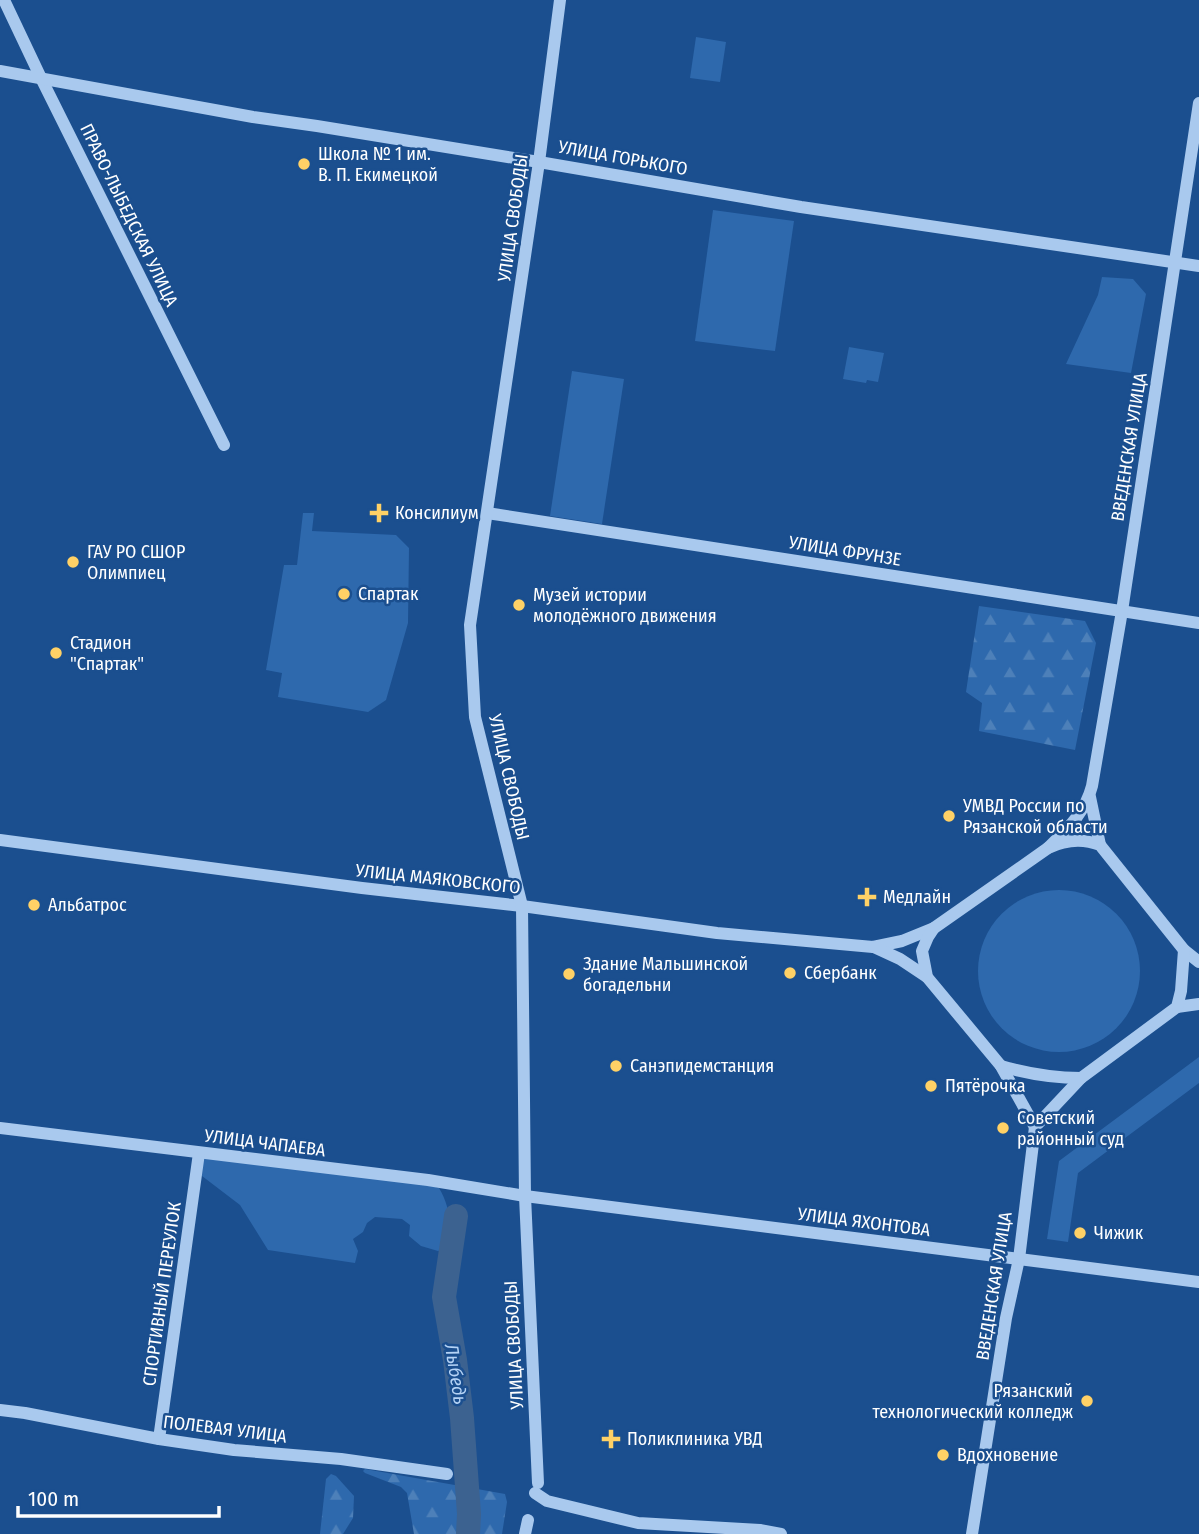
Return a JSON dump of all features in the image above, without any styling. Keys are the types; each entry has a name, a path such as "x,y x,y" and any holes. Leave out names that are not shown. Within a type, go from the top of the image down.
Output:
{"street":[{"name":"ПРАВО-ЛЫБЕДСКАЯ УЛИЦА","path":"4,0 224,445"},
{"name":"УЛИЦА СВОБОДЫ","path":"560,0 539,162 470,625 475,717 522,906 525,1196 537,1488 547,1501 637,1528"},
{"name":"УЛИЦА ГОРЬКОГО","path":"0,71 253,117 802,206 1199,266"},
{"name":"ВВЕДЕНСКАЯ УЛИЦА","path":"1100,845 1090,797 1122,611 1199,103"},
{"name":"УЛИЦА ФРУНЗЕ","path":"486,513 1199,623"},
{"name":"ВВЕДЕНСКАЯ УЛИЦА","path":"1048,848 1073,824 1090,797"},
{"name":"УЛИЦА МАЯКОВСКОГО","path":"0,840 717,933 873,947 902,941 934,928"},
{"path":"1199,962 1184,950 1100,845 1087,840 1061,842 1048,848 934,928 922,951 927,977 1001,1066 1035,1127 1081,1078 1177,1007 1199,1004"},
{"name":"УЛИЦА МАЯКОВСКОГО","path":"873,947 900,958 927,977"},
{"path":"1177,1007 1184,950"},
{"path":"1001,1066 1023,1073 1081,1078"},
{"name":"ВВЕДЕНСКАЯ УЛИЦА","path":"971,1534 1006,1318 1019,1259 1035,1127"},
{"name":"УЛИЦА ЧАПАЕВА","path":"0,1128 428,1180 525,1196"},
{"name":"СПОРТИВНЫЙ ПЕРЕУЛОК","path":"159,1439 199,1153"},
{"name":"УЛИЦА ЯХОНТОВА","path":"525,1196 1199,1282"},
{"name":"ПОЛЕВАЯ УЛИЦА","path":"0,1410 234,1450 341,1459 447,1474"},
{"path":"525,1534 528,1520"},
{"path":"637,1528 781,1534"}],"green space":[{"path":"696,37 726,42 720,82 690,78"},
{"path":"713,210 794,221 775,351 695,341"},
{"path":"1102,277 1133,279 1146,294 1131,373 1066,364 1098,295"},
{"path":"849,347 884,353 878,382 843,379"},
{"path":"572,371 624,379 602,524 550,516"},
{"name":"Спартак","path":"303,513 314,513 312,531 396,535 409,548 408,623 386,700 368,712 278,697 282,673 266,670 284,565 297,565"},
{"path":"979,606 1085,621 1096,643 1075,750 979,731 982,703 966,692"},
{"path":"1059,890 1090,896 1116,914 1134,940 1140,971 1134,1002 1116,1028 1090,1046 1059,1052 1028,1046 1002,1028 984,1002 978,971 984,940 1002,914 1028,896"},
{"path":"1199,1057 1199,1083 1078,1173 1068,1242 1047,1239 1059,1161"},
{"path":"203,1157 421,1183 439,1188 449,1217 446,1248 438,1251 421,1246 409,1236 410,1225 402,1219 375,1217 367,1223 363,1232 353,1239 358,1251 355,1263 268,1250 240,1205 202,1176"},
{"path":"365,1469 505,1494 507,1502 502,1534 414,1534 407,1493 401,1487 365,1473"},
{"path":"331,1474 354,1496 353,1518 343,1534 320,1534 326,1479"}],"waterway":[{"name":"Лыбедь","path":"456,1216 444,1297 462,1418 468,1534"}],"place":[{"name":"Школа № 1 им. В. П. Екимецкой","path":"304,164"},
{"name":"Консилиум","path":"379,513"},
{"name":"ГАУ РО СШОР Олимпиец","path":"73,562"},
{"name":"Спартак","path":"344,594"},
{"name":"Музей истории молодёжного движения","path":"519,605"},
{"name":"Стадион \"Спартак\"","path":"56,653"},
{"name":"УМВД России по Рязанской области","path":"949,816"},
{"name":"Медлайн","path":"867,897"},
{"name":"Альбатрос","path":"34,905"},
{"name":"Сбербанк","path":"790,973"},
{"name":"Здание Мальшинской богадельни","path":"569,974"},
{"name":"Санэпидемстанция","path":"616,1066"},
{"name":"Пятёрочка","path":"931,1086"},
{"name":"Советский районный суд","path":"1003,1128"},
{"name":"Чижик","path":"1080,1233"},
{"name":"Рязанский технологический колледж","path":"1087,1401"},
{"name":"Поликлиника УВД","path":"611,1439"},
{"name":"Вдохновение","path":"943,1455"}]}
